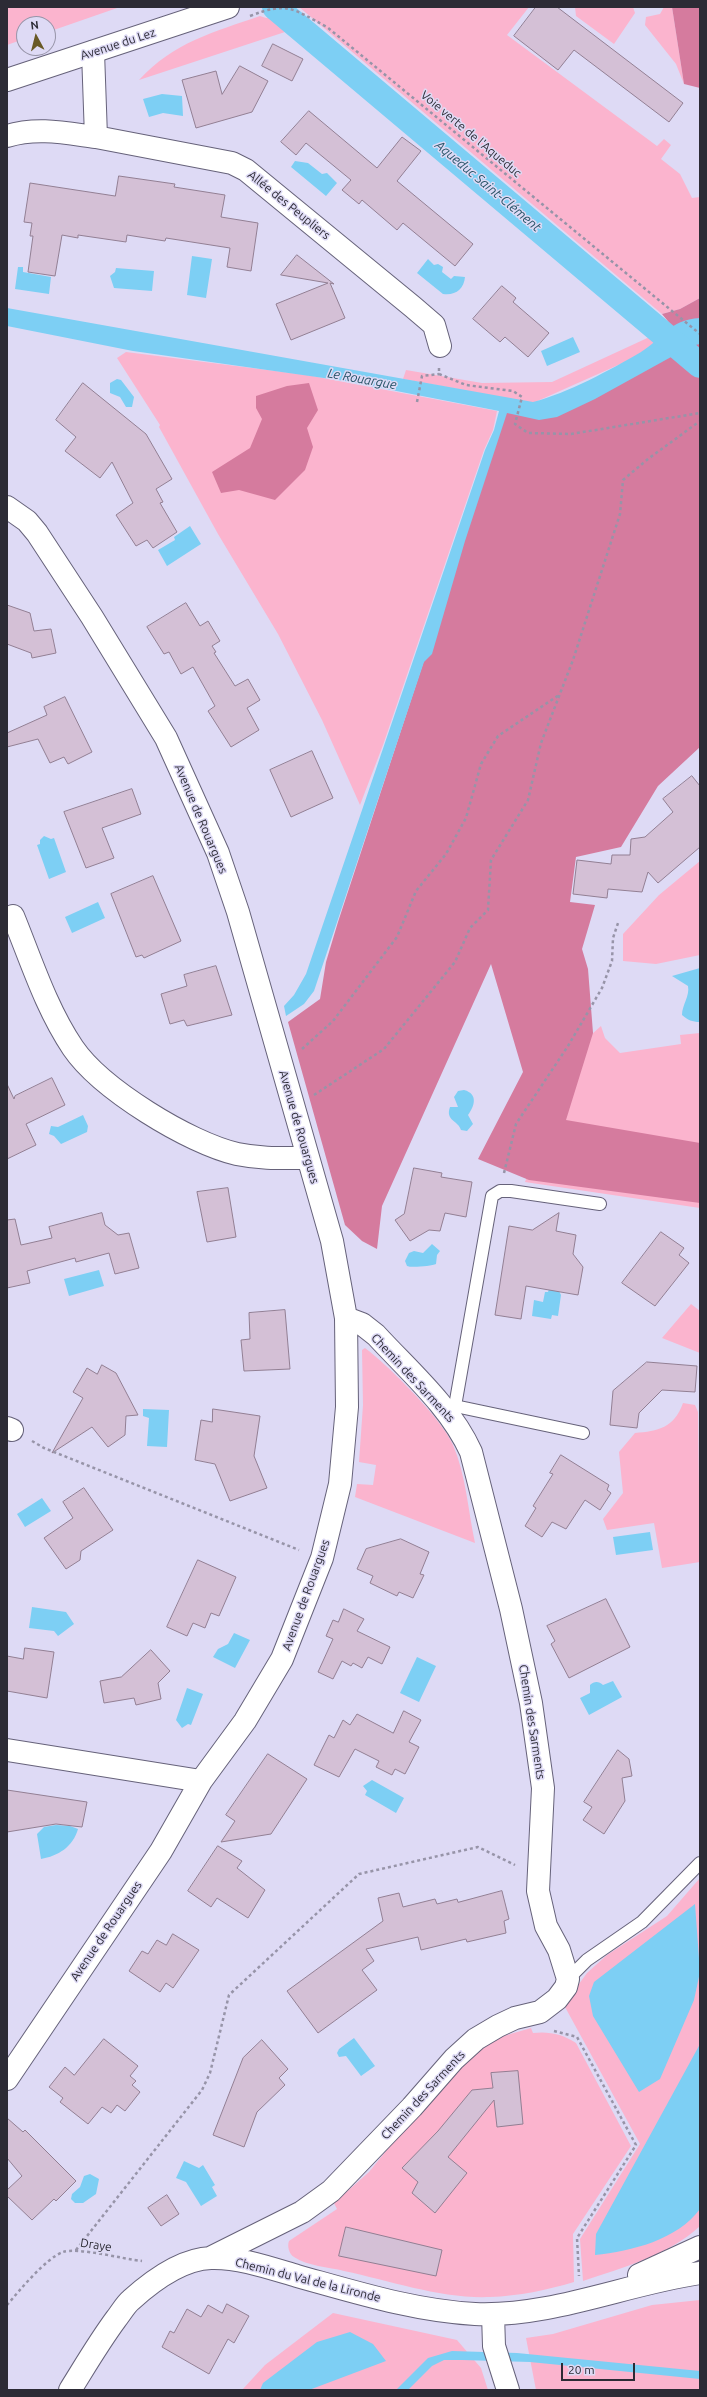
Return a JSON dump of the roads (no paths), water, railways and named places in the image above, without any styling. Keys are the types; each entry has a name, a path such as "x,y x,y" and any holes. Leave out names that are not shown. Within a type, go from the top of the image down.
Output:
{"street":[{"name":"Avenue du Lez","path":"7,80 94,52 238,9"},
{"path":"94,52 96,137"},
{"name":"Allée des Peupliers","path":"7,136 28,130 42,130 96,137 232,163 246,170 414,307 434,325 440,346"},
{"name":"Avenue de Rouargues","path":"7,507 27,521 38,534 92,617 166,738 218,853 238,912 292,1102 306,1158 332,1241 346,1318 347,1407 340,1484 322,1558 282,1659 245,1721 201,1781 160,1850 7,2079"},
{"path":"13,916 55,1018 74,1049 106,1081 149,1115 213,1146 236,1154 272,1159 306,1158"},
{"name":"Chemin des Sarments","path":"210,2258 302,2212 331,2191 412,2107 454,2059 476,2039 498,2026 546,2008 561,1993 568,1979 559,1950 546,1926 538,1891 537,1875 543,1788 531,1704 511,1609 471,1452 452,1411 376,1336 362,1324 346,1318"},
{"path":"7,1750 201,1781"},
{"name":"Chemin du Val de la Lironde","path":"581,2300 700,2247"},
{"name":"Chemin du Val de la Lironde","path":"70,2390 101,2340 130,2300 166,2273 187,2263 210,2258 237,2261 268,2268 399,2303 449,2312 493,2314 515,2313 581,2300 640,2284 700,2273"},
{"path":"493,2314 494,2346 505,2380"}],"lane":[{"path":"583,1433 452,1411 492,1196 500,1191 600,1204"},
{"path":"568,1979 587,1960 642,1922 700,1863"}],"water":[{"path":"162,94 182,96 183,116 163,113 149,117 143,99"},
{"path":"295,161 308,163 322,174 327,173 337,183 326,196 291,167"},
{"path":"192,256 212,259 206,298 187,295"},
{"path":"428,259 434,265 438,264 443,267 442,272 451,279 454,276 465,277 461,288 455,293 443,294 417,273"},
{"path":"18,267 23,267 23,272 51,277 49,294 15,289"},
{"path":"116,268 154,271 152,291 114,288 110,276 115,272"},
{"name":"Le Rouargue","path":"7,308 533,402 560,393 616,366 649,347 673,326 689,319 700,318 700,344 691,346 595,399 557,417 539,420 507,413 465,541 432,654 424,662 314,991 304,1004 286,1016 284,1006 294,995 306,974 485,450 494,430 499,411 345,381 133,351 7,326"},
{"path":"573,337 580,352 547,366 541,351"},
{"path":"117,379 121,380 134,397 132,407 126,407 120,397 110,393 110,383"},
{"path":"190,526 201,544 167,566 158,550 175,540 174,537"},
{"path":"44,836 51,839 54,838 66,872 49,879 37,845 40,844 40,840"},
{"path":"98,902 105,918 72,933 65,917"},
{"path":"700,968 700,1022 695,1022 682,1015 688,993 688,986 672,976"},
{"path":"464,1090 472,1094 474,1101 468,1115 473,1124 467,1131 461,1130 449,1115 450,1107 458,1107 454,1097 458,1091"},
{"path":"83,1115 88,1126 87,1132 61,1144 54,1136 49,1134 51,1126 58,1127"},
{"path":"432,1244 440,1251 437,1255 436,1264 413,1267 407,1266 405,1261 409,1253 414,1251 423,1253"},
{"path":"99,1270 104,1286 69,1296 64,1279"},
{"path":"549,1289 558,1289 561,1295 558,1316 552,1315 551,1319 532,1316 534,1300 543,1302 545,1292 548,1292"},
{"path":"143,1409 169,1410 167,1447 147,1446 149,1418 143,1416"},
{"path":"42,1498 51,1511 25,1527 17,1514"},
{"path":"650,1532 653,1550 616,1555 613,1537"},
{"path":"32,1607 66,1612 74,1624 58,1636 54,1631 29,1628"},
{"path":"234,1633 250,1640 235,1668 213,1657 218,1649 228,1644"},
{"path":"417,1657 436,1666 419,1702 400,1693"},
{"path":"613,1681 622,1697 589,1715 580,1698 590,1693 590,1685 593,1683 598,1682 603,1685"},
{"path":"187,1688 203,1694 191,1725 188,1724 182,1728 176,1720"},
{"path":"372,1780 404,1798 396,1813 365,1795 367,1791 363,1786"},
{"path":"56,1825 70,1826 78,1829 69,1846 53,1856 41,1859 37,1834 44,1827"},
{"path":"695,1904 700,1972 694,2000 660,2079 639,2092 593,2016 589,1996 594,1982"},
{"path":"354,2038 375,2066 361,2076 346,2056 339,2057 337,2053 339,2049"},
{"path":"700,2044 700,2209 679,2229 653,2242 638,2247 595,2255 596,2234"},
{"path":"184,2161 199,2168 203,2165 215,2185 212,2187 217,2196 201,2206 186,2182 176,2178"},
{"path":"90,2174 99,2179 96,2194 83,2203 75,2203 71,2199 72,2194 80,2187 84,2176"},
{"path":"350,2332 373,2344 386,2361 309,2390 260,2390 263,2383 317,2342"},
{"path":"452,2351 517,2353 700,2371 700,2379 530,2362 444,2360 432,2366 408,2390 396,2390 428,2358"}],"waterway":[{"name":"Aqueduc Saint-Clément","path":"275,7 700,365"}]}
